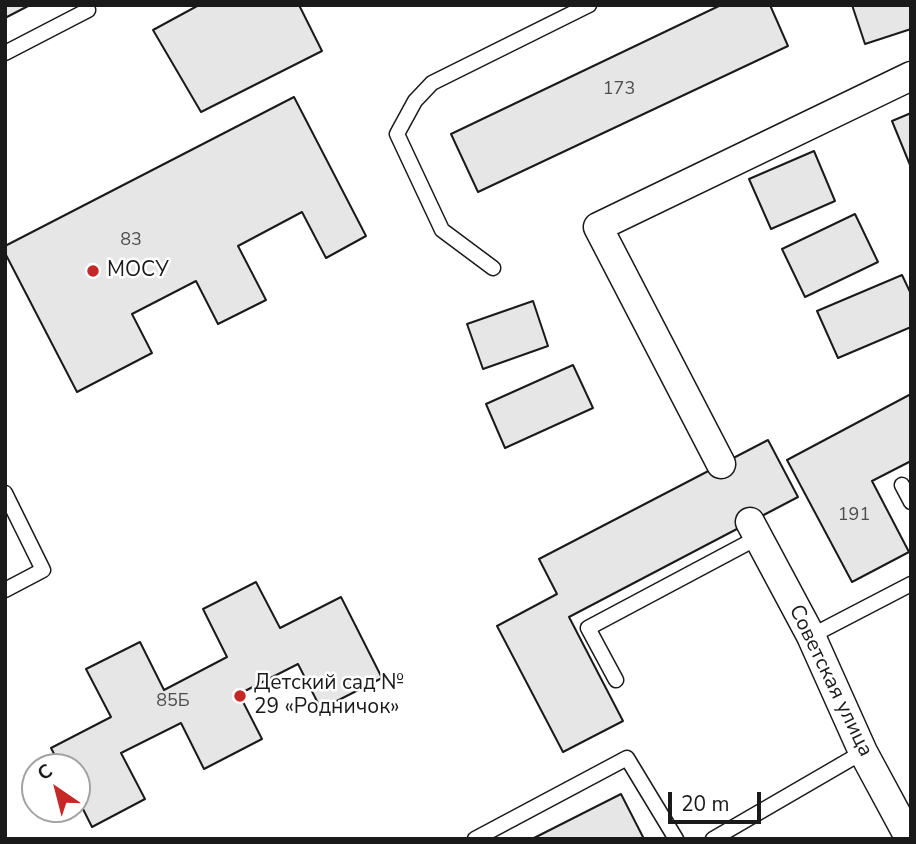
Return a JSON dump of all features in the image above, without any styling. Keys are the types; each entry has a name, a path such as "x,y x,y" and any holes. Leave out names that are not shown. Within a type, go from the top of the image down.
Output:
{"street":[{"path":"721,464 598,227 911,76"},
{"name":"Советская улица","path":"753,530 811,636 863,752 909,839"}],"lane":[{"path":"493,268 442,230 397,134 415,102 432,83 589,5"},
{"path":"5,53 90,7"},
{"path":"902,485 911,502"},
{"path":"5,493 43,570 5,590"},
{"path":"616,680 588,628 753,530"},
{"path":"811,636 911,583"},
{"path":"713,839 863,752"},
{"path":"475,839 627,758 676,839"}],"building":[{"path":"5,5 30,5 5,18"},
{"path":"199,5 299,5 322,51 201,112 153,30"},
{"path":"721,5 770,5 788,46 478,192 451,134"},
{"path":"852,5 911,5 911,29 865,44"},
{"path":"294,97 366,236 326,258 302,212 238,246 266,300 218,324 196,281 132,314 152,353 77,392 5,253 5,246"},
{"path":"911,113 911,165 910,165 892,121"},
{"path":"814,151 835,201 771,229 749,179"},
{"path":"855,214 878,262 805,297 782,249"},
{"path":"902,275 911,294 911,327 838,358 817,311"},
{"path":"533,301 548,346 483,369 467,324"},
{"path":"573,365 593,408 505,448 486,404"},
{"path":"911,394 911,461 872,481 909,552 852,582 787,460"},
{"path":"768,440 798,497 569,617 623,721 563,752 497,626 557,594 539,559"},
{"path":"256,582 280,628 341,597 382,678 321,709 298,664 239,694 262,739 204,769 181,723 121,753 145,799 92,827 91,753 54,753 51,748 111,717 86,669 140,642 164,690 227,657 203,609"},
{"path":"621,794 644,839 532,839"}],"place":[{"name":"МОСУ","path":"93,271"},
{"name":"Детский сад № 29 «Родничок»","path":"240,696"}]}
